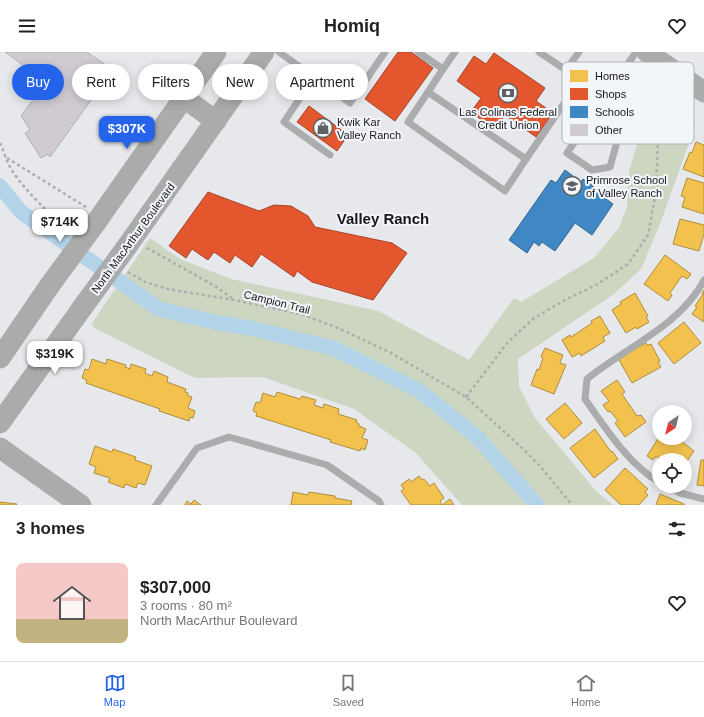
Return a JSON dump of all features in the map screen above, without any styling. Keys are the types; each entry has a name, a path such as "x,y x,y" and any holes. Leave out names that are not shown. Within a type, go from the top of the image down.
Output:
{"main road":[{"path":"204,69 216,52"},
{"name":"North MacArthur Boulevard","path":"0,422 82,308 135,246 216,121 264,52"},
{"path":"647,52 661,62"},
{"path":"694,85 704,92"},
{"path":"0,358 50,285 93,215 182,100"},
{"path":"187,100 216,121"},
{"path":"0,448 81,505"}],"lane":[{"path":"279,52 296,64"},
{"path":"368,77 385,52"},
{"path":"418,52 443,69"},
{"path":"455,52 408,122 505,191 562,106"},
{"path":"539,52 562,67"},
{"path":"572,62 579,52"},
{"path":"629,62 636,52"},
{"path":"428,92 526,159"},
{"path":"299,100 284,122 330,155"},
{"path":"573,144 567,153 592,170 610,167 616,144"},
{"path":"652,477 632,459 607,431 585,398 587,379 604,365 624,353 676,316 698,291 704,280"},
{"path":"156,505 196,448 229,437 327,465 379,501 381,505"},
{"path":"680,493 704,499"}],"path":[{"path":"0,143 8,162 18,179 53,216 74,234"},
{"path":"466,397 508,342 534,318 565,300 598,284 628,264 648,234 656,191 658,144"},
{"path":"7,158 93,215"},
{"path":"135,246 215,286 234,300"},
{"name":"Campion Trail","path":"123,269 145,282 168,289 234,300 301,314 338,328 391,353 466,397 540,466 572,505"}],"green space":[{"path":"637,144 689,144 660,224 641,269 614,294 518,359 519,387 535,418 597,492 613,505 462,505 416,453 354,409 263,377 195,378 94,328 92,323 150,238 180,259 231,279 378,311 469,360 514,298 521,302 594,258 619,228 627,207 629,171"}],"building: Homes":[{"path":"696,142 704,145 704,177 683,169"},
{"path":"687,178 704,183 704,214 682,207 685,197 681,196"},
{"path":"680,219 704,225 704,234 699,251 673,244"},
{"path":"665,255 691,274 687,279 682,276 670,293 672,295 668,301 644,284"},
{"path":"704,290 704,322 692,314 697,307 695,306"},
{"path":"635,293 648,316 646,317 649,322 626,333 612,310 621,304 620,302"},
{"path":"600,316 610,333 603,337 605,341 581,356 580,353 572,357 562,340 570,335 571,337 592,323 591,321"},
{"path":"684,322 701,343 674,364 658,343"},
{"path":"646,343 648,345 651,344 660,361 658,362 661,367 632,383 619,360 622,356"},
{"path":"545,348 563,355 560,363 566,365 554,394 531,385 537,369 539,370 543,358 541,357"},
{"path":"92,359 106,364 107,359 126,365 125,367 130,369 131,364 146,369 145,373 152,376 154,371 168,377 167,382 186,389 185,392 188,393 187,395 192,397 188,408 195,411 193,418 190,417 189,421 159,411 160,409 86,383 87,380 82,378 85,369 89,370"},
{"path":"617,380 625,392 622,394 637,416 641,415 646,422 625,437 615,423 618,421 603,405 609,401 601,391"},
{"path":"277,392 300,399 302,396 316,400 314,405 323,408 324,404 339,409 338,414 357,420 356,422 359,426 366,429 362,438 368,440 365,450 361,448 360,451 330,442 331,440 256,416 257,413 253,411 256,402 260,403 263,393 275,397"},
{"path":"565,403 582,423 564,439 546,419"},
{"path":"595,429 611,452 612,451 618,459 594,478 570,448"},
{"path":"654,445 686,445 694,451 692,454 652,453 652,459 647,456"},
{"path":"95,446 112,452 113,449 136,457 135,460 152,466 145,485 138,483 136,488 125,484 124,488 108,482 110,478 94,473 96,467 89,464"},
{"path":"701,460 704,460 704,486 697,485"},
{"path":"625,468 648,489 645,492 648,495 639,505 621,505 605,490"},
{"path":"419,476 430,486 434,483 444,498 440,501 442,505 411,505 401,491 404,489 401,485 409,479 411,482"},
{"path":"293,492 308,495 309,492 335,496 335,498 352,501 351,505 291,505"},
{"path":"660,494 684,504 684,505 656,505"},
{"path":"450,499 454,505 442,505"},
{"path":"194,500 201,505 185,505 187,501 191,504"},
{"path":"0,502 17,504 0,505"}],"building: Shops":[{"path":"398,52 411,52 433,68 395,121 366,100 368,100 368,95"},
{"name":"Las Colinas Federal Credit Union","path":"494,53 545,88 536,101 553,113 536,137 505,115 495,130 471,112 481,98 457,81 474,56 486,64"},
{"name":"Kwik Kar Valley Ranch","path":"309,106 348,135 337,151 297,122"},
{"path":"208,192 259,211 274,205 291,206 308,216 315,227 392,243 407,253 373,300 312,282 297,271 294,277 261,254 252,267 235,255 230,263 214,252 208,260 192,249 186,258 169,246"}],"building: Schools":[{"path":"565,170 581,182 583,179 593,186 592,189 613,204 592,235 575,223 555,251 542,242 539,246 534,242 527,253 509,240 551,180 556,183"}],"building: Other":[{"path":"5,52 87,52 104,64 72,64 72,100 91,100 50,157 48,154 41,158 25,133 30,130 21,116 33,100 64,100 64,64 21,64"}],"waterway":[{"path":"0,186 21,212 159,309 218,323 250,328 333,348 420,391 478,438 537,505"}],"place":[{"name":"Las Colinas Federal Credit Union","path":"508,93"},
{"name":"Kwik Kar Valley Ranch","path":"323,128"},
{"name":"Primrose School of Valley Ranch","path":"572,186"}],"district":[{"name":"Valley Ranch","path":"383,219"}]}
